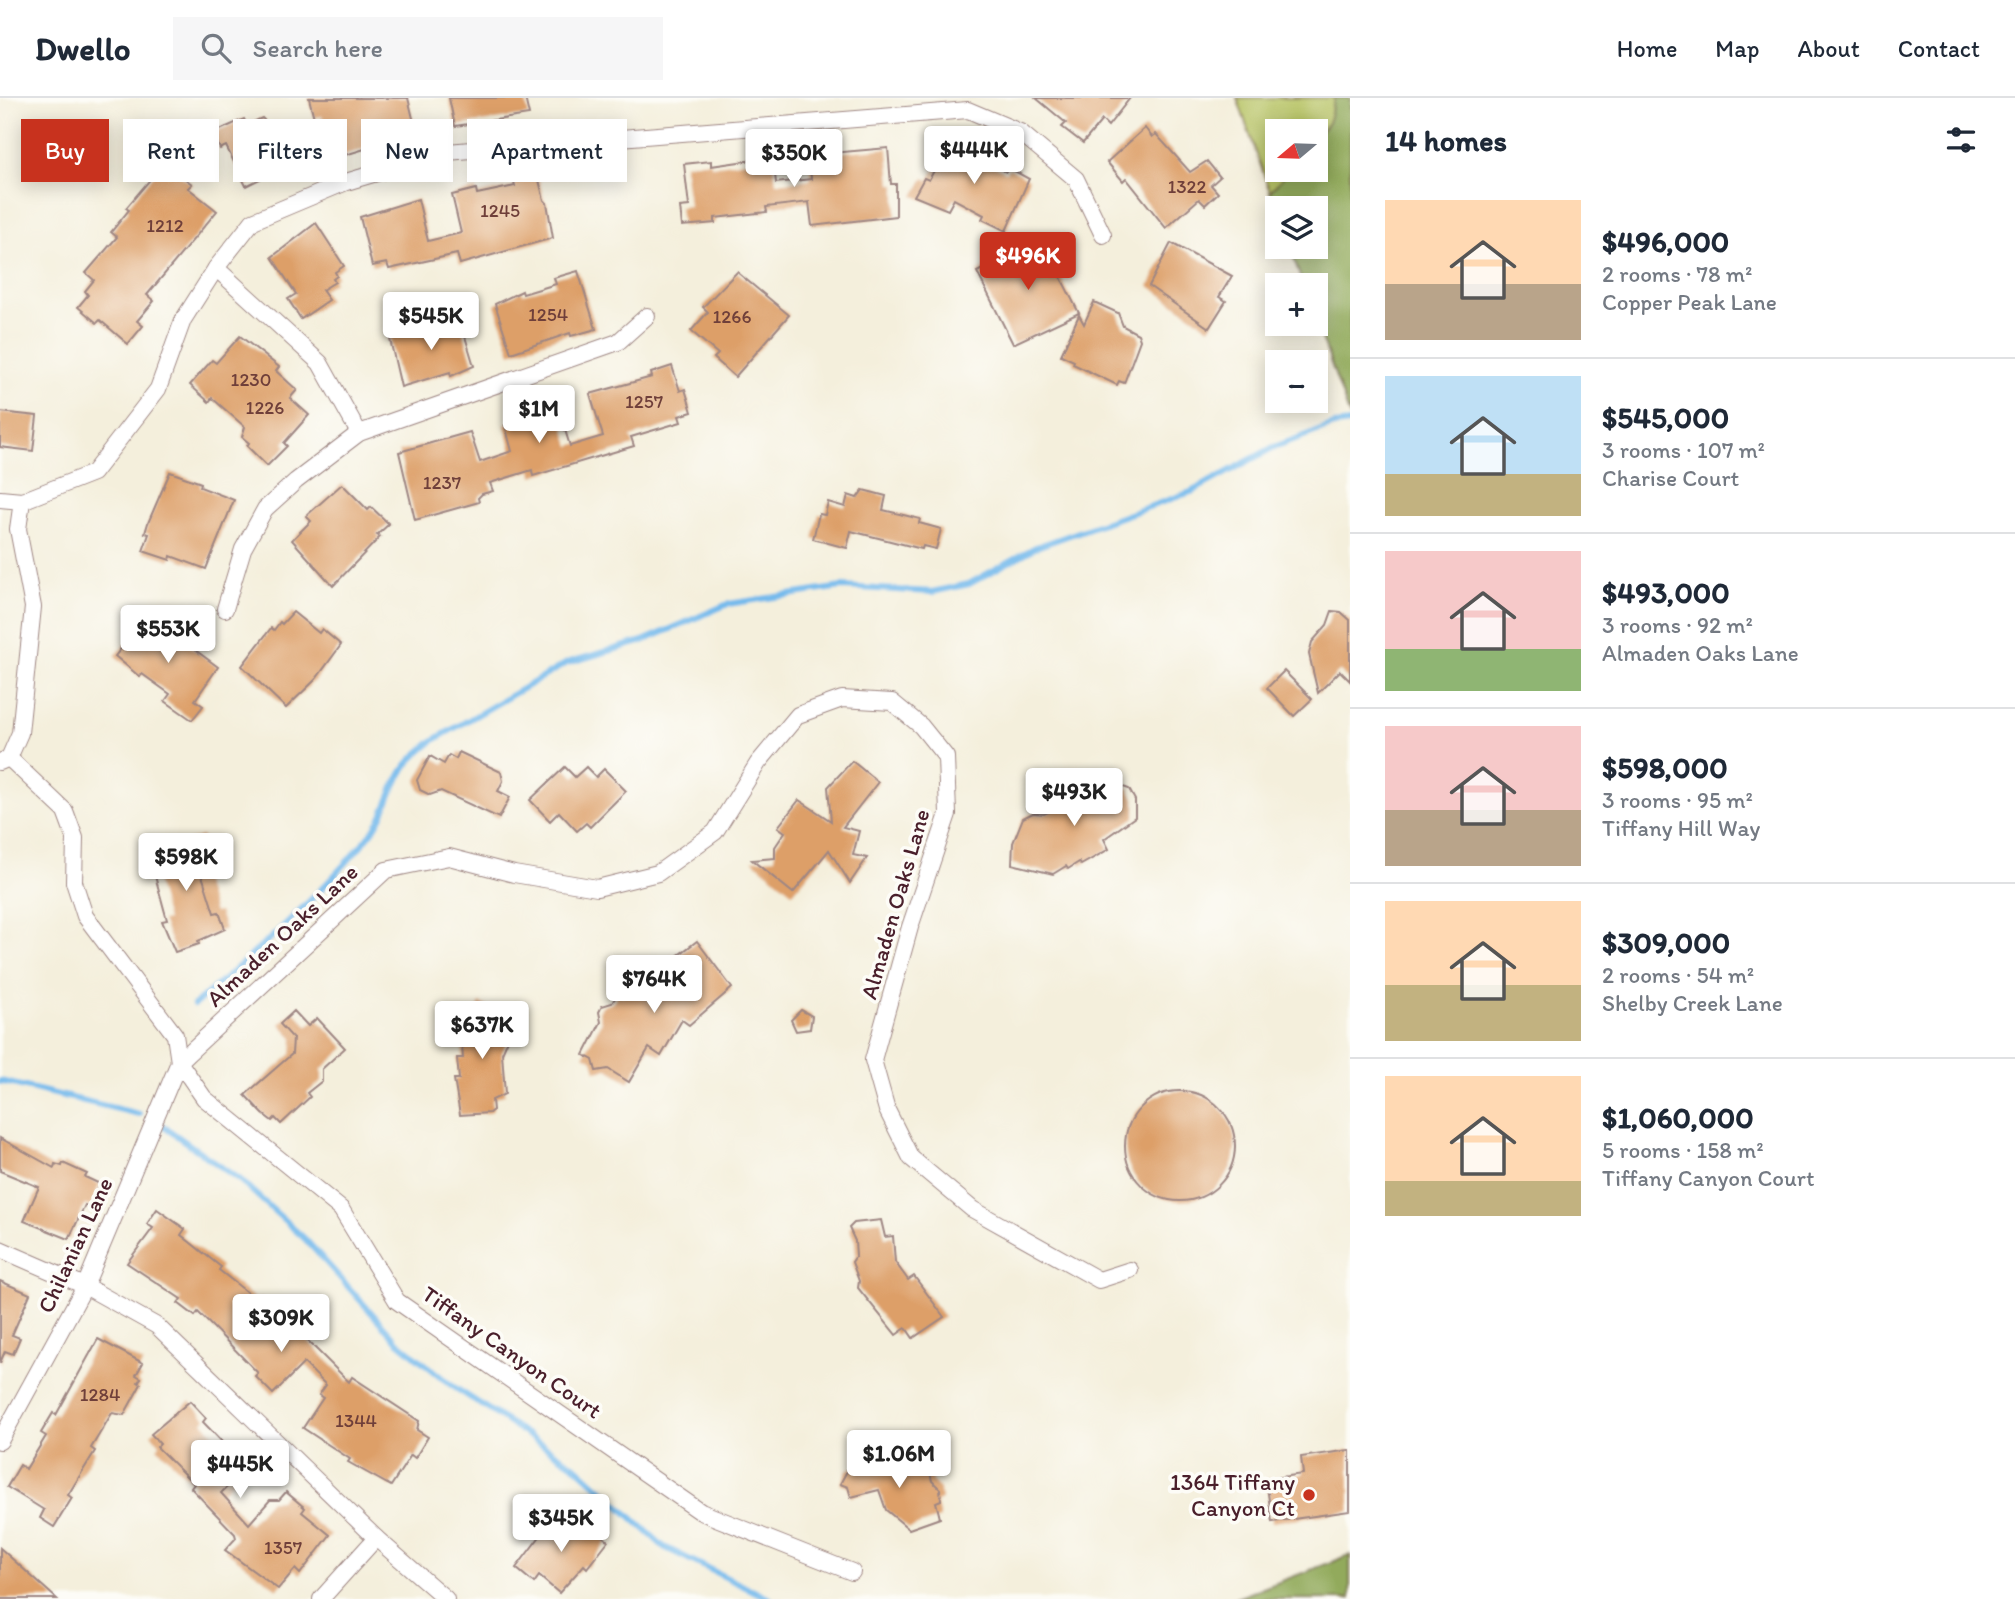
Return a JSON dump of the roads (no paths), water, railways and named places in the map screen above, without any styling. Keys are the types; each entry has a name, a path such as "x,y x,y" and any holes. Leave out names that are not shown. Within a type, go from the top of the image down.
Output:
{"street":[{"path":"0,499 22,501 93,473 158,389 183,320 216,268 253,222 346,182 447,152 968,110 1020,132 1076,179 1103,234"},
{"path":"216,268 320,363 359,433"},
{"path":"225,609 243,549 265,509 296,481 359,433 618,342 647,316"},
{"path":"22,501 18,529 33,607 20,733 4,760 50,793 65,811 75,838 74,882 85,916 176,1035 179,1062"},
{"name":"Almaden Oaks Lane","path":"179,1062 386,870 449,857 514,874 597,888 658,873 715,832 758,763 798,715 842,699 892,702 921,726 946,757 948,814 910,927 873,1060 887,1110 911,1158 972,1209 1099,1280 1130,1270"},
{"name":"Chilanian Lane","path":"0,1441 85,1286 179,1062"},
{"name":"Tiffany Canyon Court","path":"179,1062 204,1098 341,1209 397,1301 701,1512 852,1572"},
{"path":"0,1249 85,1286 157,1326 376,1538 445,1597 461,1599"},
{"path":"321,1599 376,1538"}],"waterway":[{"path":"194,1005 283,927 345,863 372,832 400,775 419,752 434,740 567,663 643,641 728,604 842,587 932,592 969,584 1036,547 1191,492 1274,447 1334,425 1350,423"},
{"path":"0,1081 139,1114"},
{"path":"163,1126 241,1181 305,1239 397,1341 451,1385 578,1468 664,1547 770,1599"}],"place":[{"name":"1364 Tiffany Canyon Ct","path":"1309,1495"}]}
